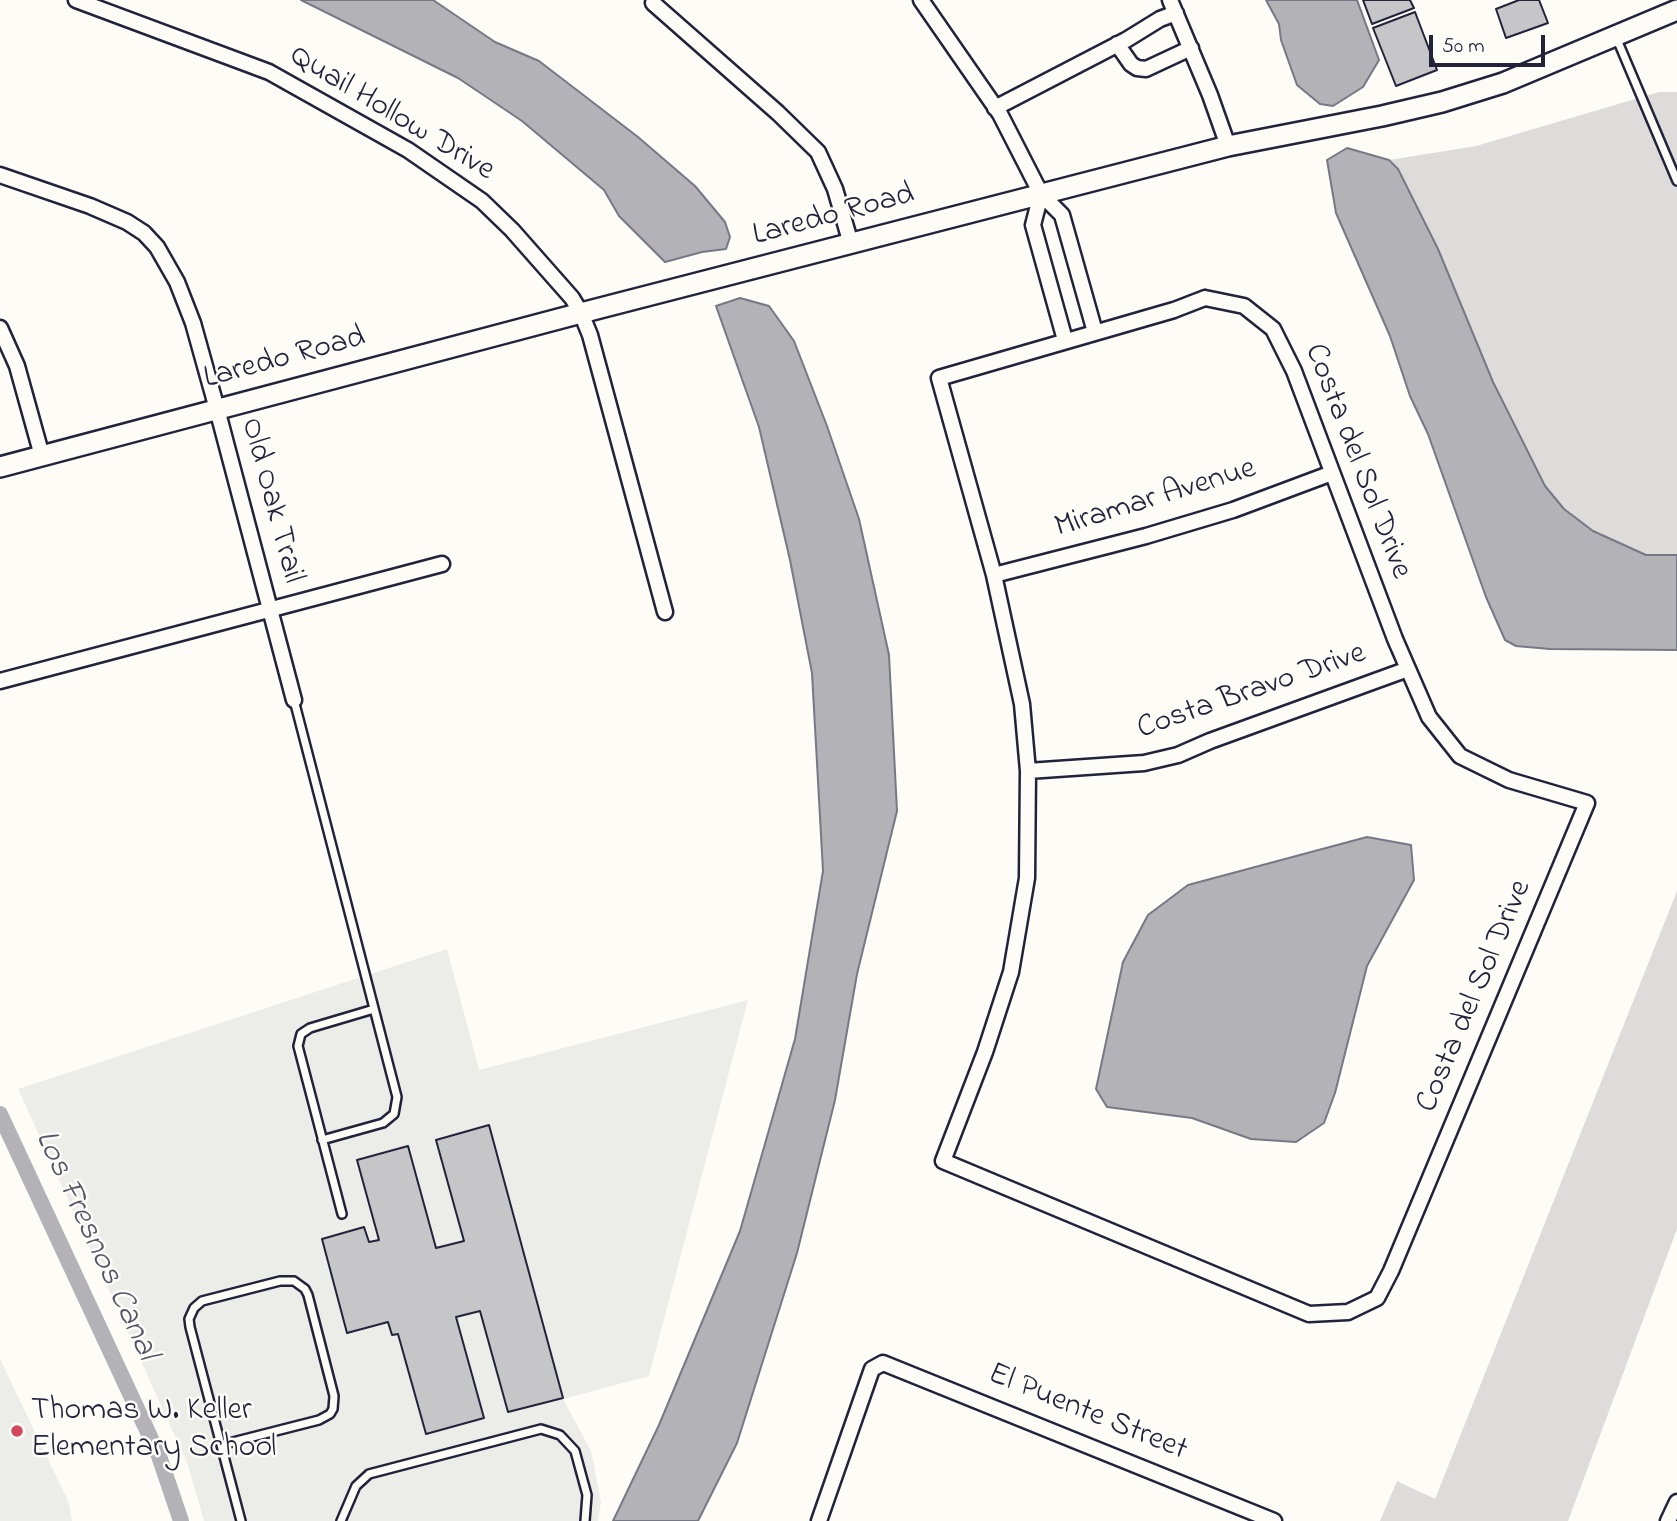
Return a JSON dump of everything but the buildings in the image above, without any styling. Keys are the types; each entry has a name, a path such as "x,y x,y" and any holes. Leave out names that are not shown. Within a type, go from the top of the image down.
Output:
{"street":[{"name":"Quail Hollow Drive","path":"76,0 269,72 408,150 482,201 512,230 572,298 590,335 665,612"},
{"path":"921,0 995,108 1041,194 1062,215 1095,332"},
{"path":"653,3 810,142 827,168 851,244"},
{"path":"995,108 1117,44 1160,19 1173,6 1228,146"},
{"name":"Laredo Road","path":"0,467 1228,146 1442,102 1503,83 1677,10"},
{"path":"1117,44 1130,64 1146,69 1191,48"},
{"name":"Old Oak Trail","path":"0,174 90,205 127,222 144,233 157,247 177,282 193,323 294,700"},
{"path":"1041,194 1033,225 1065,340"},
{"name":"Costa del Sol Drive","path":"1205,299 1244,306 1273,329 1294,371 1408,669 1429,717 1460,756 1509,780 1587,803 1391,1271 1377,1298 1348,1312 1309,1314 943,1161 985,1052 1011,972 1027,878 1028,771 1022,704 994,575 939,379 1095,332 1205,299"},
{"path":"0,328 17,366 42,456"},
{"name":"Miramar Avenue","path":"994,575 1146,536 1233,510 1332,473"},
{"path":"0,681 442,564"},
{"name":"Costa Bravo Drive","path":"1028,771 1144,763 1178,755 1408,669"},
{"name":"El Puente Street","path":"819,1521 872,1369 883,1363 1274,1521"},
{"path":"1668,1521 1677,1502"}],"lane":[{"path":"1615,36 1677,181"},
{"path":"294,700 397,1097 396,1109 389,1119 379,1125 322,1140"},
{"path":"342,1214 298,1053 299,1040 310,1028 374,1009"},
{"path":"221,1445 319,1420 333,1409 334,1396 308,1295 305,1289 294,1281 280,1281 202,1301 191,1313 190,1327 221,1445 241,1521"},
{"path":"341,1521 356,1486 369,1474 541,1429 560,1436 575,1451 587,1495 585,1521"}],"shaded area":[{"path":"301,0 433,0 495,42 539,61 638,137 695,186 725,222 730,237 726,249 665,262 619,216 604,190 522,121 458,78"},
{"path":"1266,0 1357,0 1379,60 1363,87 1333,106 1320,104 1297,85 1281,40 1279,24"},
{"path":"1659,92 1677,92 1677,555 1646,555 1593,531 1564,509 1545,486 1493,382 1438,249 1398,169 1389,160 1476,146"},
{"path":"1347,148 1389,160 1398,169 1438,249 1493,382 1545,486 1564,509 1593,531 1646,555 1677,555 1677,650 1550,649 1516,646 1505,640 1486,597 1390,336 1336,213 1327,160"},
{"path":"740,298 769,306 794,341 859,519 889,655 897,811 857,974 835,1100 797,1253 737,1443 698,1521 613,1521 659,1425 740,1231 795,1039 823,871 812,673 790,560 759,427 716,306"},
{"path":"1367,837 1411,845 1414,880 1367,966 1335,1093 1324,1123 1296,1142 1251,1139 1192,1118 1107,1107 1096,1089 1123,962 1148,915 1188,885"},
{"path":"1677,891 1677,1229 1568,1521 1380,1521 1397,1481 1435,1499"},
{"path":"447,949 479,1070 748,1000 649,1376 563,1399 591,1451 601,1502 598,1521 204,1521 188,1465 18,1089"},
{"name":"Thomas W. Keller Elementary School","path":"0,1359 69,1503 72,1521 0,1521"}],"waterway":[{"name":"Los Fresnos Canal","path":"0,1114 159,1456 181,1521"}],"place":[{"name":"Thomas W. Keller Elementary School","path":"17,1431"}]}
